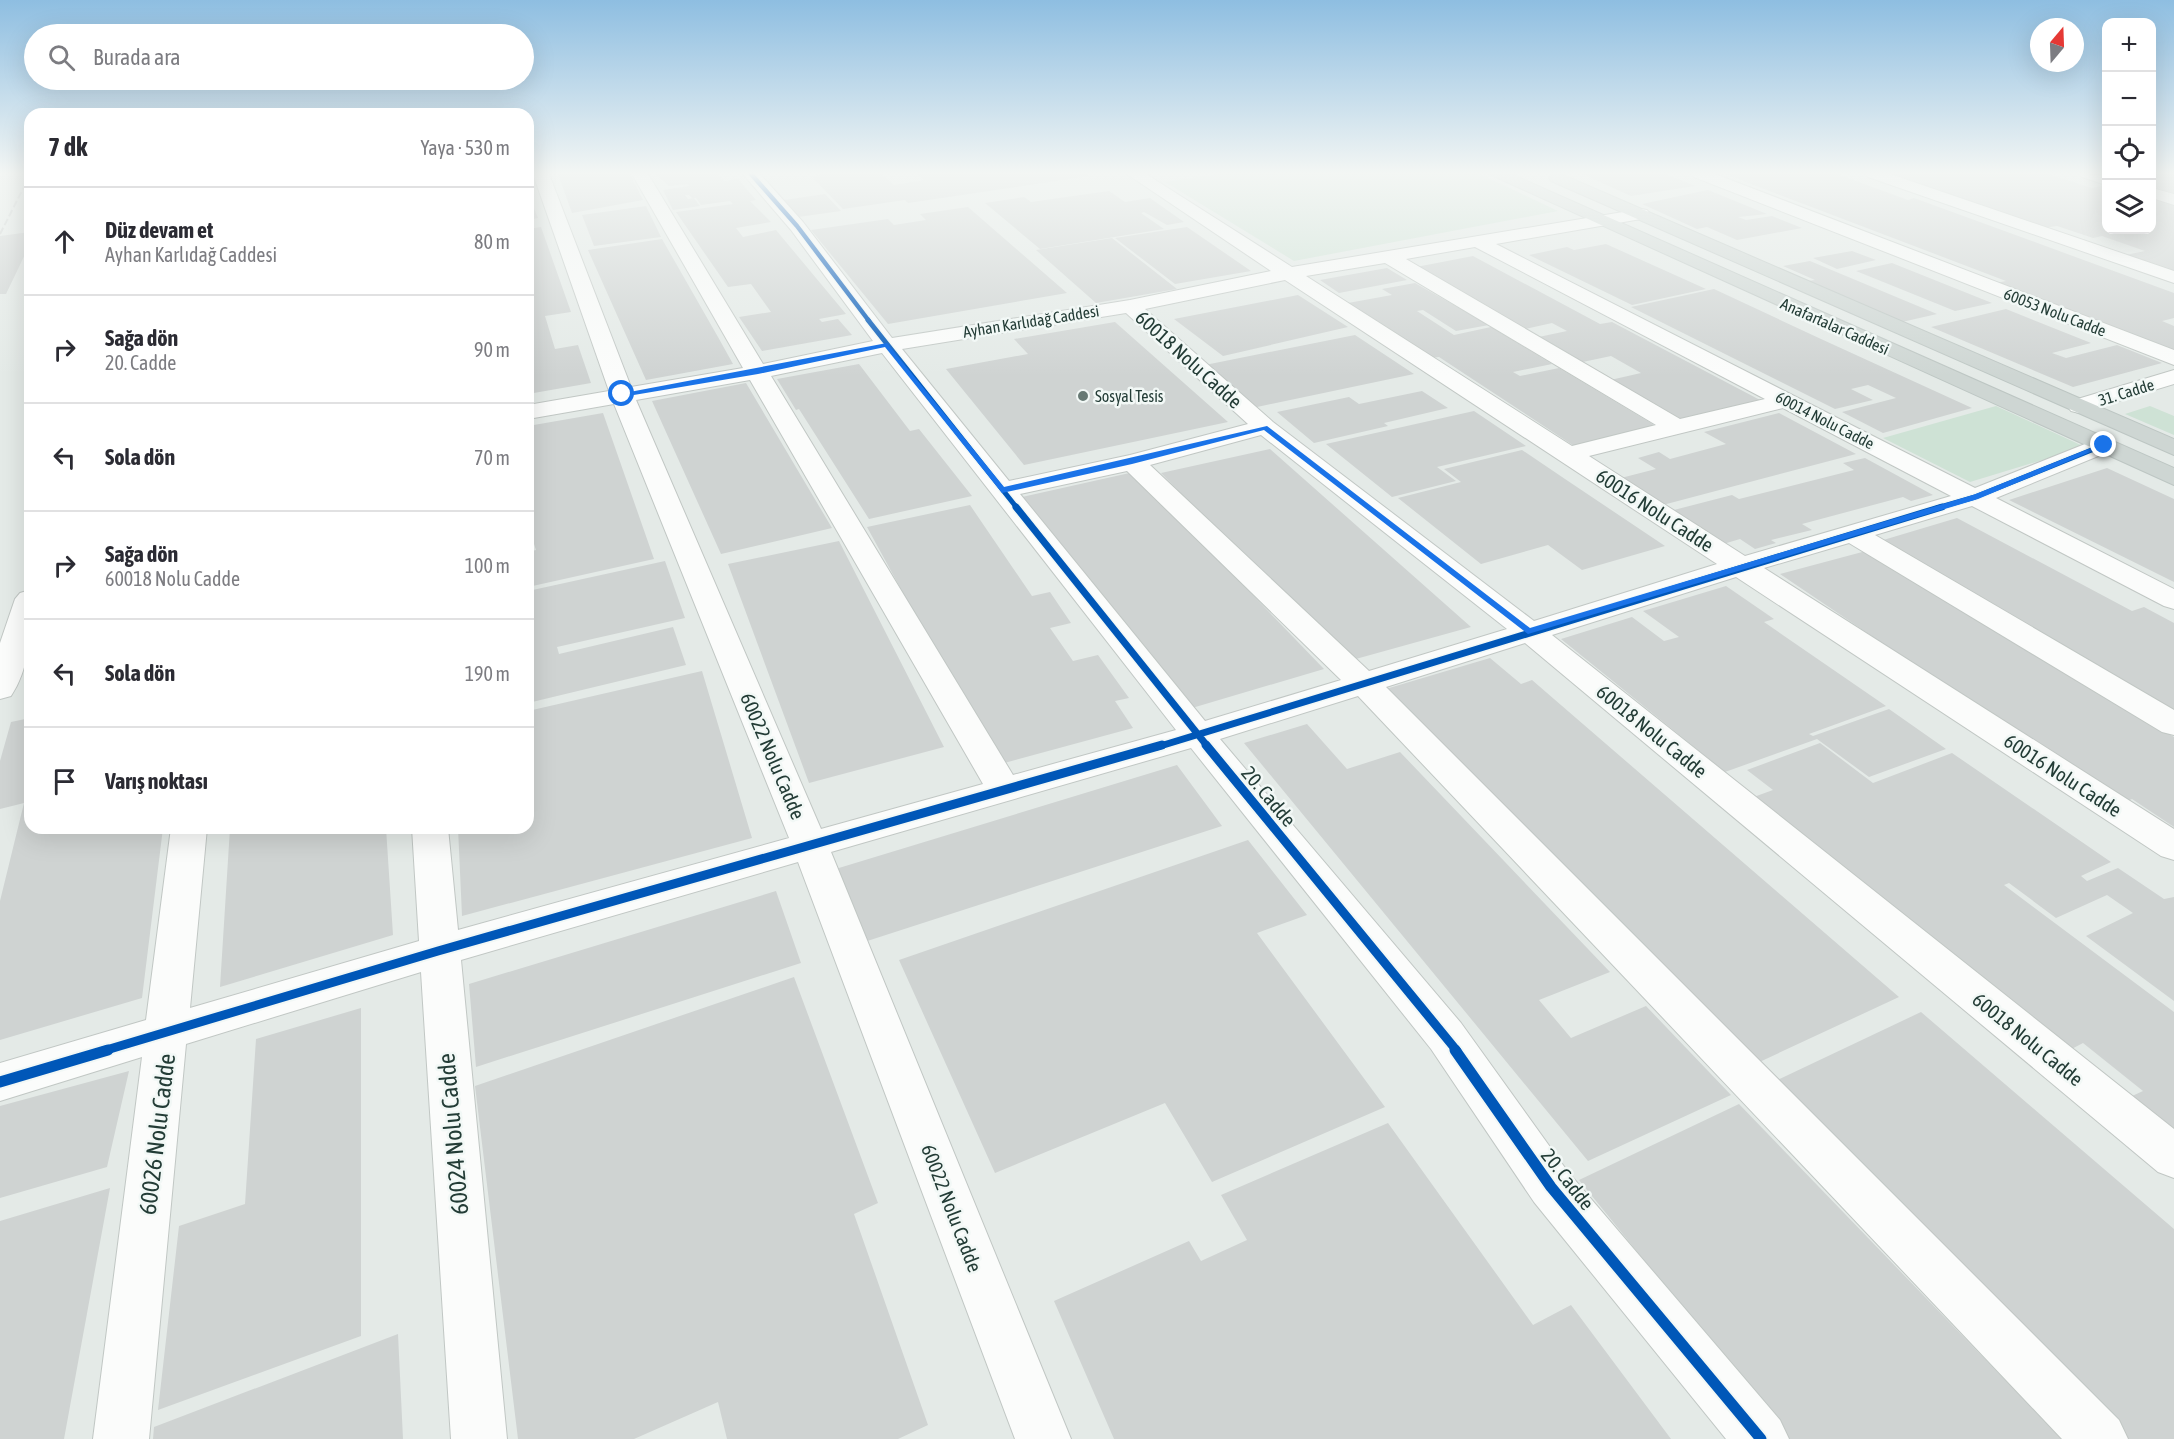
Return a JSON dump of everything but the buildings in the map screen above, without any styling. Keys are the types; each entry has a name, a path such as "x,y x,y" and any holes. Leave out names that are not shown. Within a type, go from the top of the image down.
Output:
{"main road":[{"name":"Anafartalar Caddesi","path":"1644,241 2174,477"},
{"name":"Anafartalar Caddesi","path":"1703,241 2174,448"}],"street":[{"name":"60022 Nolu Cadde","path":"566,241 622,394 810,845 1043,1439"},
{"path":"680,241 1004,790"},
{"name":"20. Cadde","path":"808,241 887,345 1198,735 1446,1036 1551,1187 1761,1439"},
{"name":"60016 Nolu Cadde","path":"1240,241 2174,847"},
{"name":"Ayhan Karlıdağ Caddesi","path":"534,411 758,372 887,345 1130,306 1290,273 1470,241"},
{"name":"60014 Nolu Cadde","path":"1478,241 2174,600"},
{"name":"60053 Nolu Cadde","path":"1873,241 2174,358"},
{"path":"2070,241 2174,277"},
{"path":"1387,256 1674,426"},
{"name":"60018 Nolu Cadde","path":"1130,306 1265,427 1528,631 2174,1157"},
{"name":"31. Cadde","path":"2079,406 2174,377"},
{"path":"1569,454 1674,426 1787,400"},
{"path":"1002,490 1132,462 1265,427"},
{"path":"0,1082 438,951 1198,735 1528,631 1976,497 2104,445"},
{"path":"1132,462 1363,683 2100,1439"},
{"path":"1852,533 2174,724"},
{"path":"0,689 24,617"},
{"name":"60026 Nolu Cadde","path":"121,1439 188,834"},
{"name":"60024 Nolu Cadde","path":"429,834 479,1439"}],"green space":[{"path":"1262,241 1399,241 1294,261"},
{"path":"1996,406 2085,447 1970,482 1883,438"},
{"path":"2150,406 2174,416 2174,435 2125,414"}],"cycle path":[{"path":"808,241 887,345 1198,735 1446,1036 1551,1187 1761,1439"},
{"path":"0,1082 438,951 1198,735 1741,566 1975,497 2104,445"}],"place":[{"name":"Sosyal Tesis","path":"1083,396"}],"route":[{"path":"622,394 758,372 887,345 1002,490 1132,462 1265,427 1528,631 1976,497 2104,445"}]}
